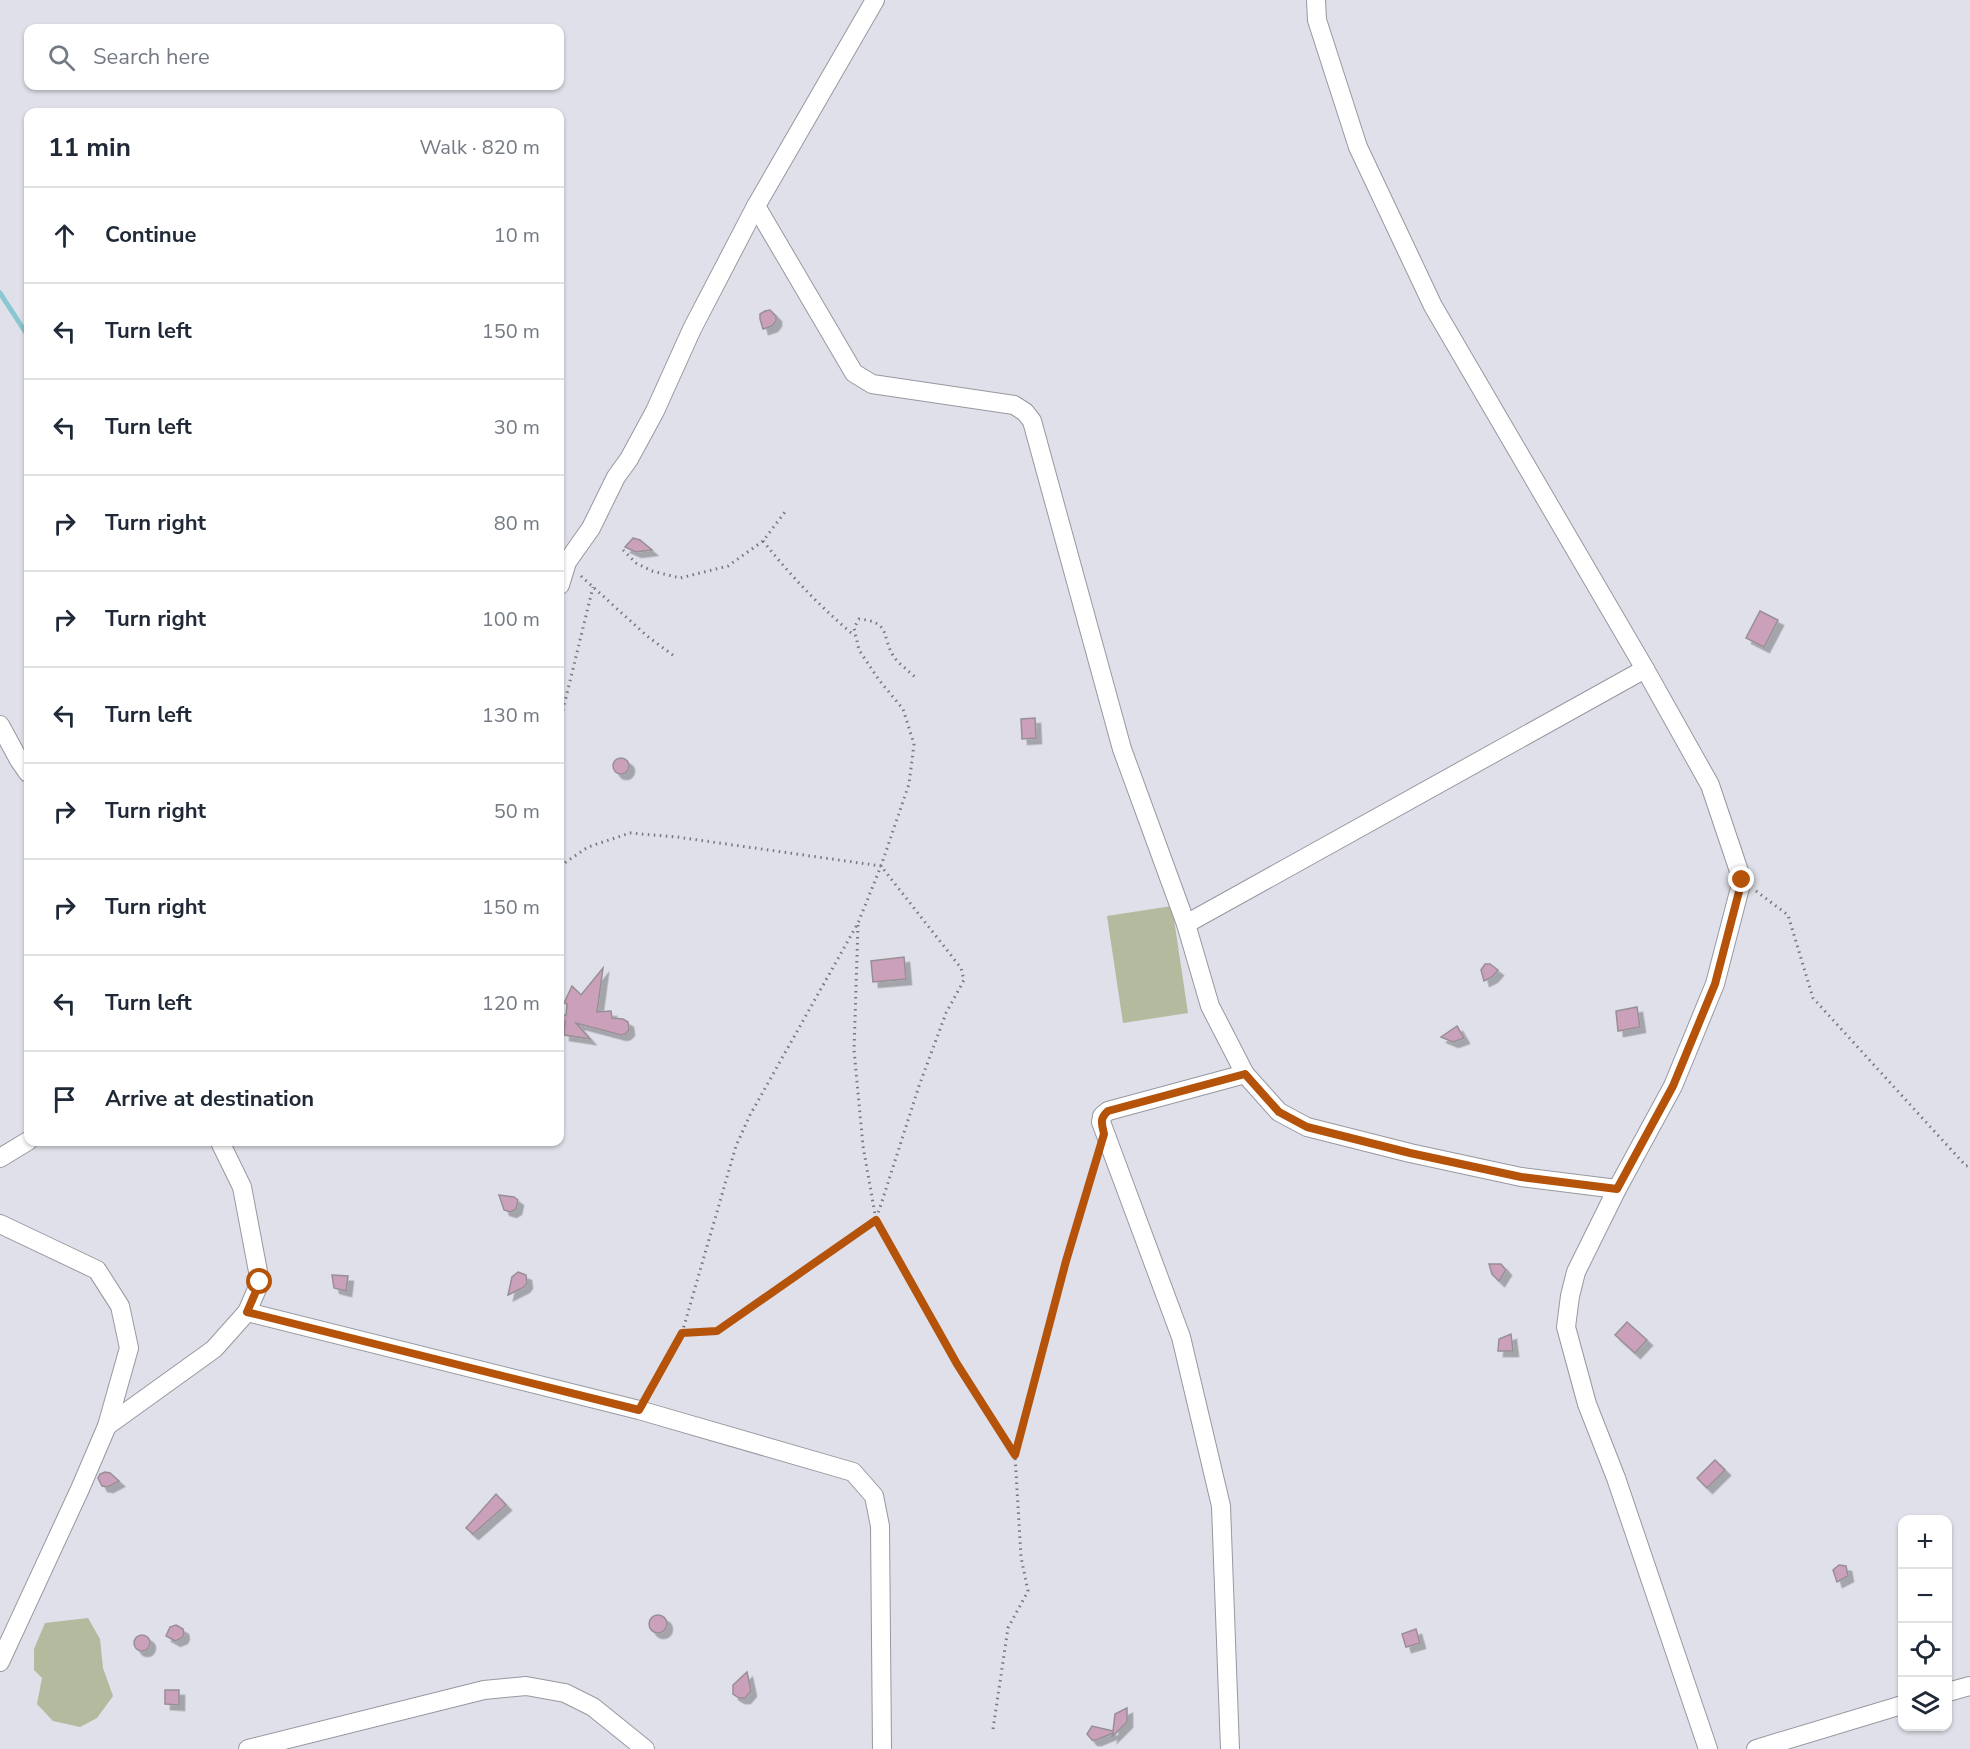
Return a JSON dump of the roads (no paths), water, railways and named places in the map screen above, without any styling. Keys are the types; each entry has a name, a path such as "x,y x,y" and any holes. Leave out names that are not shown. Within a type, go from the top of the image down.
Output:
{"street":[{"path":"564,572 567,562 591,528 616,477 629,459 655,411 692,329 756,206 875,0"},
{"path":"1316,0 1317,20 1359,147 1433,306 1645,669 1710,785 1742,880 1715,984 1673,1086 1617,1189 1576,1272 1566,1328 1587,1404 1616,1478 1708,1749"},
{"path":"756,206 854,373 872,384 1014,405 1025,412 1032,421 1122,749 1186,924 1210,1006 1245,1074 1279,1112 1307,1127 1410,1153 1521,1177 1617,1189"},
{"path":"1186,924 1645,669"},
{"path":"0,725 24,765"},
{"path":"1230,1749 1221,1506 1215,1474 1180,1337 1101,1122 1102,1116 1108,1111 1245,1074"},
{"path":"0,1158 24,1143"},
{"path":"107,1426 214,1349 247,1312 260,1282 242,1187 222,1146"},
{"path":"0,1224 96,1270 120,1306 129,1348 107,1426 0,1662"},
{"path":"247,1312 639,1410 853,1472 874,1496 880,1526 882,1749"},
{"path":"248,1749 268,1746 484,1690 526,1686 565,1693 593,1707 645,1749"},
{"path":"1952,1691 1970,1686"},
{"path":"1756,1749 1898,1706"}],"waterway":[{"path":"0,293 24,330"}]}
